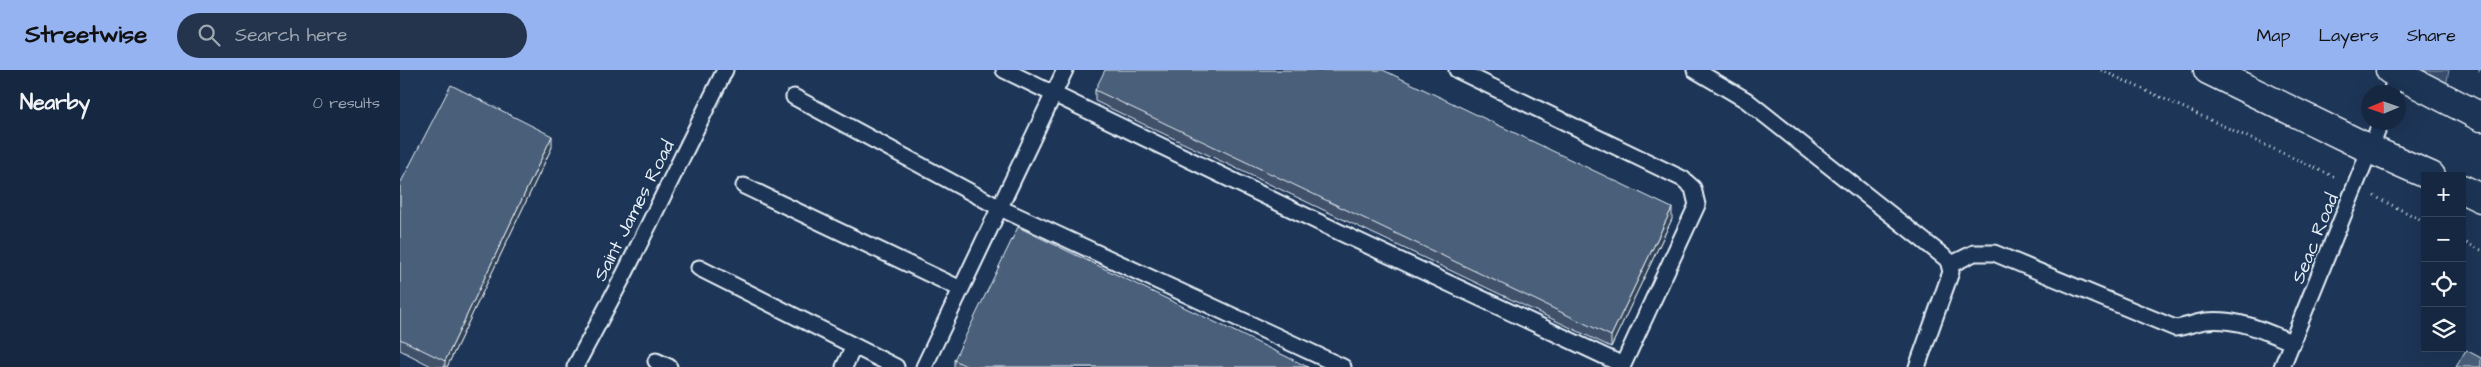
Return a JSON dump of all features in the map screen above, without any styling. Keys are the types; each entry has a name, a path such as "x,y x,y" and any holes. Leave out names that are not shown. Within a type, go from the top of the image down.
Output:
{"main road":[{"path":"2208,70 2372,150 2422,172"},
{"path":"2393,78 2481,117"},
{"path":"2466,191 2481,198"}],"lane":[{"name":"Saint James Road","path":"575,367 625,273 725,70"},
{"path":"1004,70 1622,366 1697,205 1693,188 1683,178 1457,70"},
{"path":"924,367 1065,70"},
{"path":"1695,70 1746,100 1948,260 1951,272 1917,367"},
{"path":"794,97 1000,208 1343,367"},
{"name":"Seac Road","path":"2282,367 2372,150 2378,130"},
{"path":"744,186 961,289"},
{"path":"1950,265 1974,253 1994,253 2175,328 2204,321 2224,321 2250,326 2293,343"},
{"path":"699,268 896,367"},
{"path":"844,367 854,346"}],"path":[{"path":"2101,70 2356,186 2421,220"},
{"path":"2466,243 2481,250"}],"shaded area":[{"path":"2402,70 2449,70 2446,86"}],"building":[{"path":"1105,70 1383,70 1672,208 1611,336 1095,90"},
{"path":"451,85 552,136 445,361 400,339 400,184"},
{"path":"1018,227 1308,367 968,367 954,360"},
{"path":"2466,350 2481,358 2481,367 2456,367"}]}
